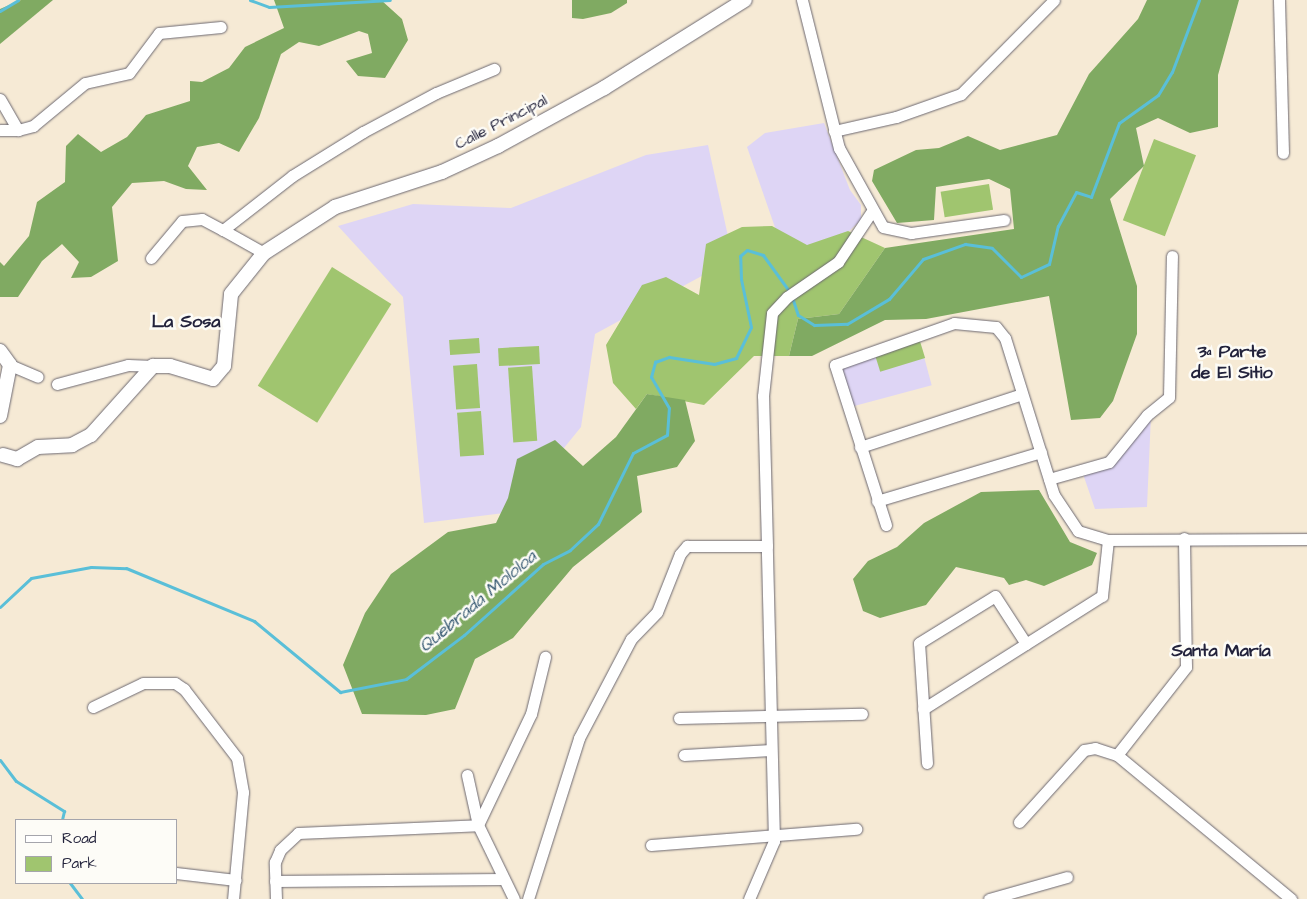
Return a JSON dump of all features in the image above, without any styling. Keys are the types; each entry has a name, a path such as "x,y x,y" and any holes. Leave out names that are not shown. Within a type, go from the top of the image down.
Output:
{"street":[{"name":"Calle Principal","path":"153,366 170,366 213,379 220,375 231,294 264,253 335,207 442,172 498,146 604,88 745,0"},
{"path":"802,0 834,132 872,211 883,227 903,232 1004,220"},
{"path":"834,132 896,118 961,94 1054,0"},
{"path":"1279,0 1283,153"},
{"path":"0,130 18,130 43,120 85,83 129,73 159,33 222,27"},
{"path":"223,230 292,176 363,132 443,89 494,69"},
{"path":"0,99 18,130"},
{"path":"749,899 774,833 769,719 763,396 772,313 787,297 838,262 872,211"},
{"path":"151,258 182,221 202,219 264,253"},
{"path":"1049,479 1109,462 1147,415 1169,398 1172,256"},
{"path":"886,524 835,364 864,352 954,323 996,327 1005,338 1049,479 1066,516 1078,531 1108,540 1184,538 1307,539"},
{"path":"0,351 10,365 38,377"},
{"path":"0,416 10,365"},
{"path":"58,384 128,365 153,366"},
{"path":"1,454 18,459 38,447 72,445 90,435 153,366"},
{"path":"860,447 1022,394"},
{"path":"877,500 1041,452"},
{"path":"1117,755 1186,667 1184,538"},
{"path":"923,709 1102,596 1108,540"},
{"path":"528,899 579,738 631,639 658,612 680,554 688,546 767,546"},
{"path":"926,763 919,643 995,596 1026,644"},
{"path":"478,825 531,714 545,657"},
{"path":"93,707 143,683 174,683 184,689 237,758 242,773 236,880 233,899"},
{"path":"679,718 769,719 862,714"},
{"path":"684,755 771,750"},
{"path":"1019,822 1084,750 1117,755 1276,895 1291,899"},
{"path":"467,775 478,825 514,899"},
{"path":"276,899 275,881 280,850 298,833 478,825"},
{"path":"650,845 774,833 856,829"},
{"path":"178,874 236,880"},
{"path":"989,899 1067,877"},
{"path":"275,881 503,879"}],"shaded area":[{"path":"824,123 850,190 861,205 861,220 794,282 747,147 765,133"},
{"path":"708,145 733,259 595,334 581,427 512,512 424,523 403,297 338,226 413,204 511,208 646,155"},
{"path":"919,338 932,385 852,407 840,359"},
{"path":"1151,415 1147,507 1095,509 1083,474 1119,459"}],"green space":[{"path":"21,0 53,0 0,44 0,9"},
{"path":"274,0 381,0 402,19 408,40 385,78 358,76 346,61 372,53 368,34 359,31 319,46 299,42 281,54 259,118 239,152 219,143 197,147 188,166 207,190 186,189 164,181 132,183 112,207 118,261 91,277 71,278 79,262 62,244 42,261 18,297 0,297 0,262 4,266 29,236 37,202 65,182 66,146 78,134 101,152 127,137 146,115 190,101 190,81 202,82 229,68 245,47 284,28"},
{"path":"572,0 627,0 627,3 611,13 583,19 572,18"},
{"path":"1147,0 1239,0 1218,75 1218,127 1190,133 1158,118 1136,128 1144,166 1110,199 1137,286 1137,334 1113,401 1100,418 1071,420 1049,296 926,319 885,320 812,356 789,356 798,319 839,314 885,248 1014,229 1010,189 989,179 936,187 934,220 897,223 872,181 874,170 916,150 939,148 968,136 1000,150 1057,135 1089,74 1138,19"},
{"path":"1154,139 1196,155 1165,236 1123,220"},
{"path":"989,184 993,210 945,217 941,192"},
{"path":"772,226 807,245 848,231 885,248 839,314 798,319 789,356 754,356 704,405 647,394 636,409 613,383 606,345 642,285 666,277 699,295 706,244 742,227"},
{"path":"332,267 391,304 317,423 258,386"},
{"path":"479,338 480,353 450,355 449,340"},
{"path":"919,338 925,358 880,372 874,352"},
{"path":"539,346 540,364 499,366 498,348"},
{"path":"477,364 480,408 456,410 453,366"},
{"path":"532,366 537,441 513,442 508,368"},
{"path":"647,394 685,400 695,441 677,467 637,476 642,512 573,567 513,638 475,659 455,709 426,715 362,714 343,665 365,613 391,574 448,532 496,523 508,498 517,459 555,440 583,466 616,437"},
{"path":"481,411 484,455 460,457 457,413"},
{"path":"1039,490 1070,542 1097,553 1092,565 1044,586 1026,580 1009,585 1004,578 956,567 926,605 880,618 863,611 853,579 868,561 897,547 924,523 981,492"}],"waterway":[{"path":"0,11 18,0"},
{"path":"250,0 269,7 390,0"},
{"name":"Quebrada Mololoa","path":"792,297 798,315 814,325 847,324 889,299 923,259 965,244 992,248 1021,277 1049,264 1058,226 1076,192 1091,197 1119,123 1158,95 1172,72 1199,0"},
{"name":"Quebrada Mololoa","path":"0,607 31,578 91,567 126,568 254,621 340,692 406,679 464,635 543,564 570,550 598,524 633,453 667,435 669,408 651,377 655,362 669,357 714,364 736,358 751,327 741,279 740,256 747,250 763,255 789,291"},
{"name":"Quebrada Mololoa","path":"0,760 16,781 64,811 62,819"},
{"name":"Quebrada Mololoa","path":"71,884 82,899"}],"district":[{"name":"La Sosa","path":"186,322"},
{"name":"3ª Parte de El Sitio","path":"1232,363"},
{"name":"Santa María","path":"1221,651"}]}
